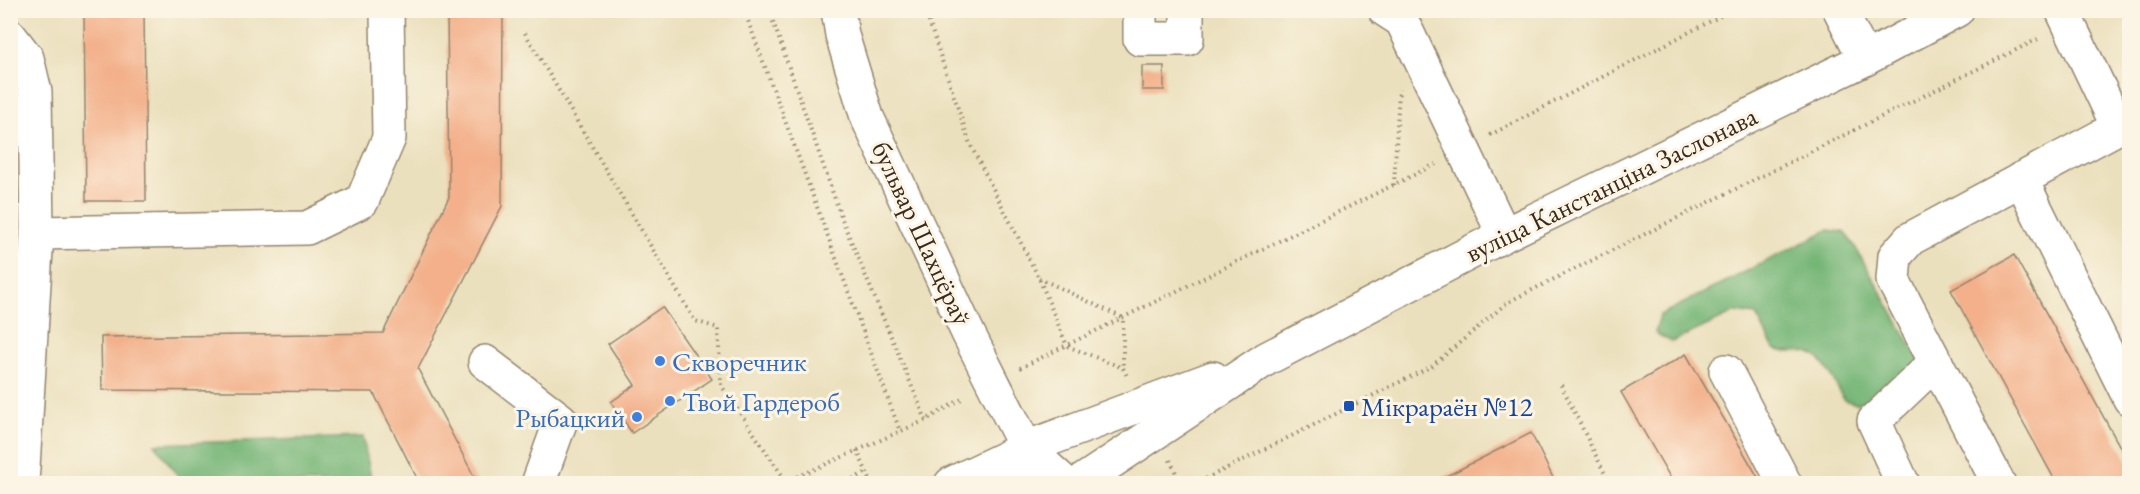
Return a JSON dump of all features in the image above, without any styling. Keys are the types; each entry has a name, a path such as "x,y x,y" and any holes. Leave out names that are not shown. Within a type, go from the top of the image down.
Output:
{"main road":[{"path":"37,233 307,228 362,201 389,138 387,10"},
{"name":"бульвар Шахцёраў","path":"838,10 842,35 867,117 992,382 1026,448"},
{"path":"1140,10 1140,39 1187,39 1187,10"},
{"path":"1385,10 1402,21 1504,235"},
{"path":"1840,10 1865,59"},
{"name":"вуліца Канстанціна Заслонава","path":"1078,483 1266,359 1504,235 1865,59 1957,10"},
{"path":"1999,483 1893,280 1894,256 1910,239 2124,124 2066,17"},
{"path":"10,36 27,58 35,92 37,233 22,483"},
{"path":"2021,179 2130,399"},
{"name":"вуліца Канстанціна Заслонава","path":"951,483 1026,448 1266,359"},
{"path":"484,362 561,420 538,483"},
{"path":"1903,483 1874,421 1936,362"},
{"path":"1726,371 1785,483"},
{"path":"1020,483 1026,448"},
{"path":"1026,448 1066,483"}],"path":[{"path":"545,10 770,11 843,222 926,420"},
{"path":"925,10 970,144 1039,278 1067,346"},
{"path":"525,33 695,321 718,328 721,385 783,482 926,420 992,382 1394,185 1732,10"},
{"path":"1795,10 1809,13 1814,10"},
{"path":"744,11 900,431"},
{"path":"1195,483 1432,366 1508,302 2066,17"},
{"path":"1394,185 1400,80"},
{"path":"1039,278 1123,318"},
{"path":"1123,318 1123,368"},
{"path":"1561,385 1610,483"},
{"path":"857,450 872,483"},
{"path":"842,483 867,472"}],"green space":[{"path":"1828,230 1844,232 1854,245 1920,361 1914,377 1857,404 1844,400 1824,364 1812,354 1774,349 1756,315 1736,312 1672,342 1655,333 1660,315"},
{"path":"363,437 372,483 183,483 155,444"}],"building":[{"path":"84,10 144,10 146,201 86,201"},
{"path":"261,10 280,10 280,12 261,13"},
{"path":"447,10 503,10 502,206 418,369 478,484 420,484 373,392 102,390 101,337 383,333 449,197"},
{"path":"1142,66 1164,66 1164,90 1142,90"},
{"path":"2014,255 2130,465 2130,484 2057,484 1951,290"},
{"name":"Скворечник","path":"662,307 712,379 632,433 611,402 635,385 608,344"},
{"path":"1686,354 1762,484 1674,484 1621,392"},
{"path":"1531,433 1556,484 1431,484"}],"place":[{"name":"Скворечник","path":"660,361"},
{"name":"Твой Гардероб","path":"670,401"},
{"name":"Мікрараён №12","path":"1349,406"},
{"name":"Рыбацкий","path":"637,417"}]}
